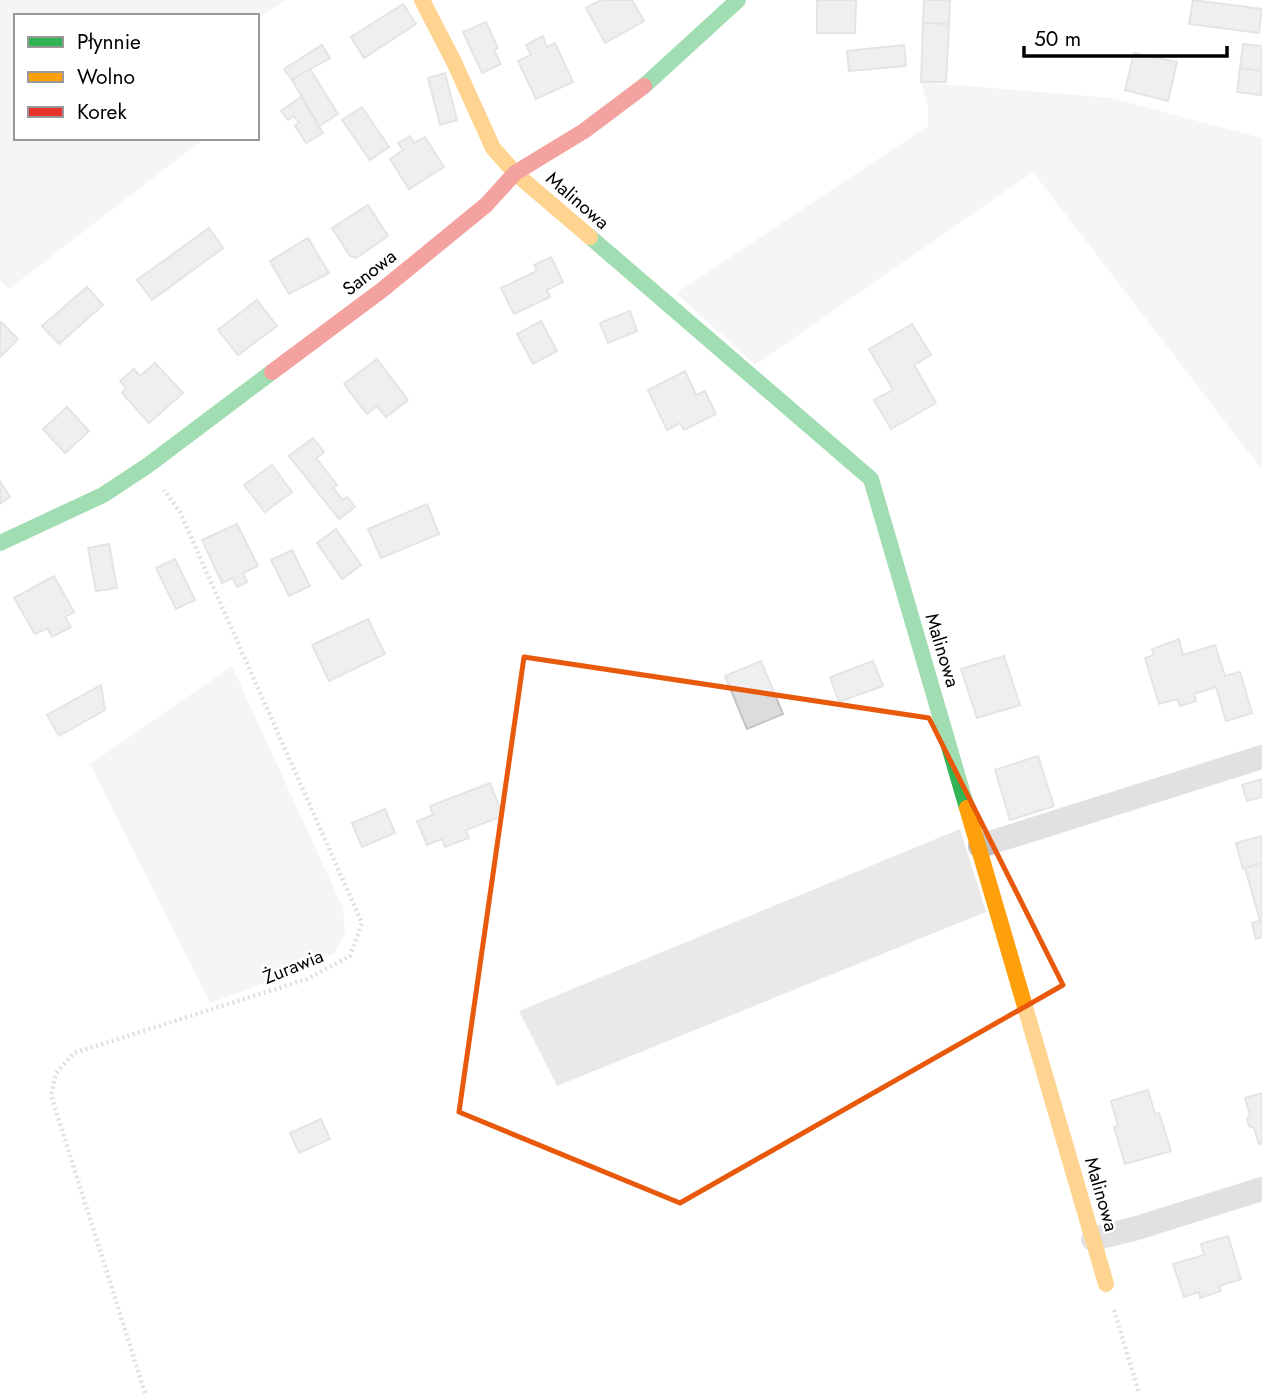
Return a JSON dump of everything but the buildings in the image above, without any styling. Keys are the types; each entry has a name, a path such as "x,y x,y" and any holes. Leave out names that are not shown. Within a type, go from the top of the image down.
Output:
{"street":[{"name":"Malinowa","path":"422,0 493,148 515,173 871,479 1106,1284"},
{"name":"Sanowa","path":"0,543 103,495 147,466 382,289 486,205 515,173 584,131 640,90 738,0"},
{"path":"980,846 1262,757"},
{"path":"1093,1239 1262,1189"}],"path":[{"name":"Żurawia","path":"145,1393 51,1095 56,1073 74,1054 307,979 350,956 362,923 180,512 147,466"},
{"path":"1106,1284 1139,1393"}],"highlighted area":[{"path":"524,657 929,718 1063,985 680,1203 459,1112"}],"shaded area":[{"path":"0,0 286,0 259,18 259,14 14,14 14,140 202,140 9,289 0,280"},
{"path":"921,82 1111,98 1262,138 1262,470 1033,172 755,365 676,293 928,126 928,107"},
{"path":"232,666 343,908 345,934 334,953 309,967 210,1003 90,764"},
{"path":"960,829 986,912 557,1086 519,1011"}],"traffic: fast":[{"path":"644,86 738,0"},
{"path":"590,237 871,479 967,808"},
{"path":"0,543 103,495 147,466 272,372"}],"traffic: slow":[{"path":"422,0 493,148 515,173 590,237"},
{"path":"967,808 1106,1284"}],"traffic: jam":[{"path":"272,372 382,290 486,205 515,173 584,131 644,86"}]}
